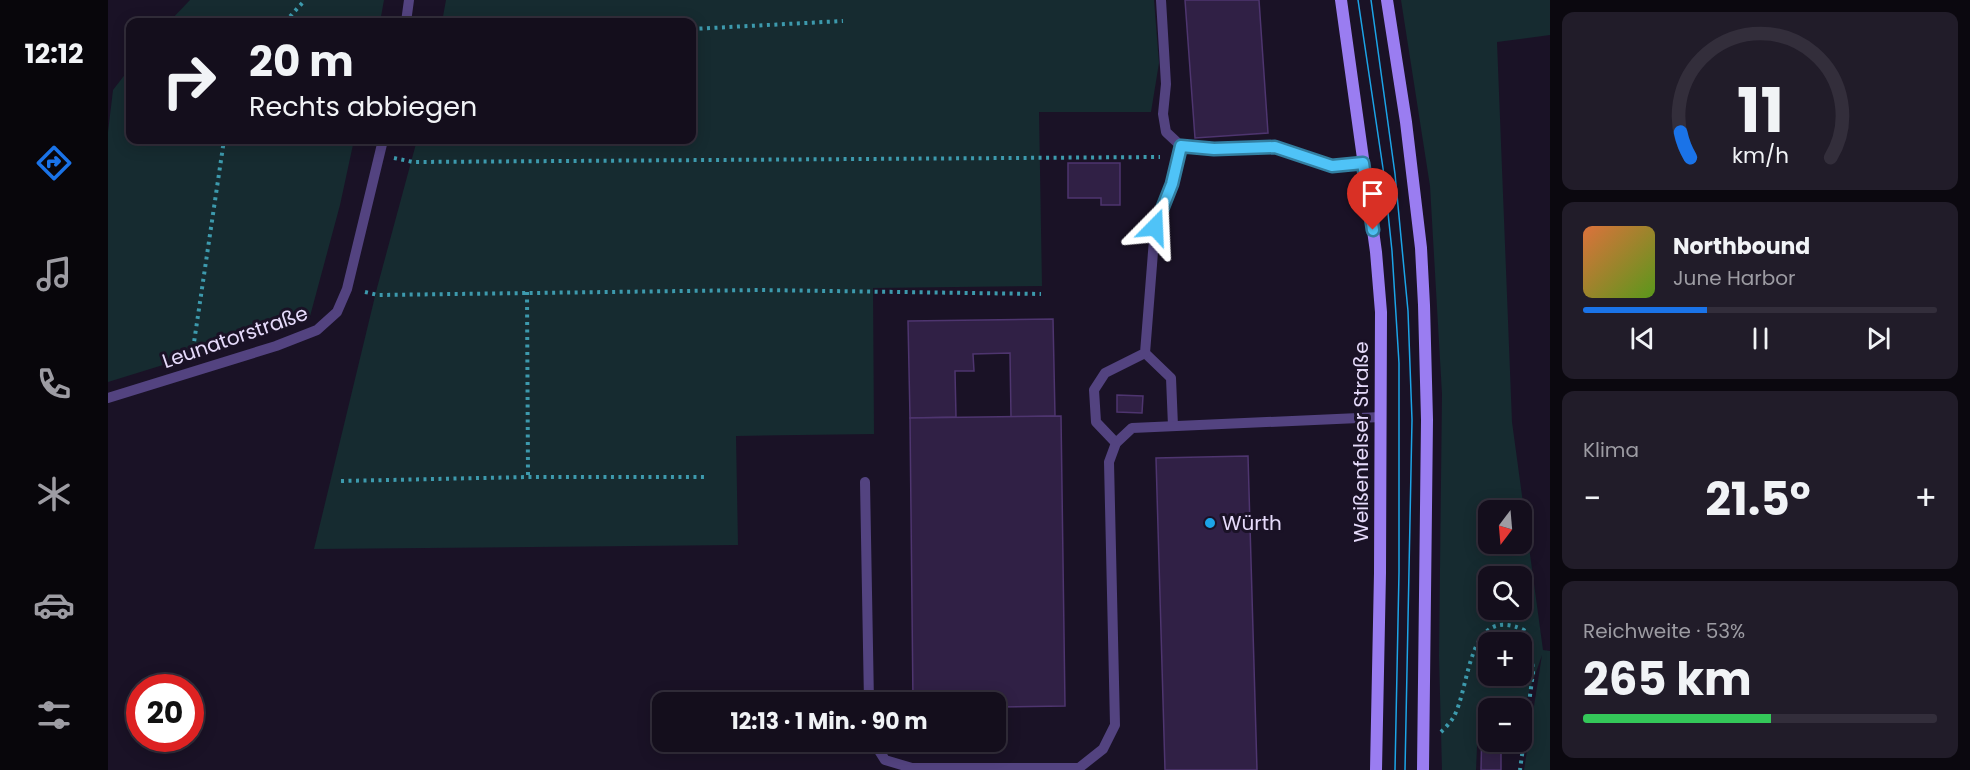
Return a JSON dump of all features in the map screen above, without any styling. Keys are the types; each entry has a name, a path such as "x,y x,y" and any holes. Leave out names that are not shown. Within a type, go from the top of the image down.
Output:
{"main road":[{"name":"Weißenfelser Straße","path":"1341,0 1376,252 1381,312 1376,770"},
{"path":"1388,0 1421,248 1424,306 1427,420 1423,770"}],"lane":[{"path":"407,18 409,0"},
{"path":"1144,353 1155,227 1172,184 1179,151 1166,132 1163,114 1166,84 1161,0"},
{"name":"Leunatorstraße","path":"108,399 276,346 317,330 337,312 347,289 381,144"},
{"path":"1179,151 1275,147 1332,166 1363,163"},
{"path":"1144,353 1171,378 1173,426"},
{"path":"1116,443 1096,422 1094,390 1105,373 1144,353"},
{"path":"880,752 885,760 912,768 1078,768 1103,749 1115,725 1109,462 1116,443 1131,428 1381,417"},
{"path":"865,482 869,692"}],"path":[{"path":"289,18 305,0"},
{"path":"696,29 843,21"},
{"path":"195,371 192,354 223,144"},
{"path":"379,155 413,162 1038,158 1179,151"},
{"path":"347,289 378,295 760,290 1041,294"},
{"path":"526,292 528,477"},
{"path":"341,481 528,477 704,477"},
{"path":"1424,754 1454,717 1470,660 1482,636 1497,624 1512,624 1524,630 1531,646 1533,673 1520,770"}],"green space":[{"path":"190,0 384,0 381,18 173,18"},
{"path":"446,0 1154,0 1159,63 1151,112 1039,112 1042,286 873,288 874,434 736,436 738,545 314,549 377,288 416,144 696,144 696,18 443,18"},
{"path":"1401,0 1550,0 1550,35 1497,42 1512,422 1523,500 1478,500 1478,554 1530,554 1532,566 1478,566 1478,620 1532,620 1532,569 1543,650 1550,651 1550,770 1524,770 1527,752 1532,752 1532,719 1542,655 1532,684 1532,632 1478,632 1478,686 1531,686 1527,698 1478,698 1476,770 1442,770 1439,656 1442,394 1430,186"},
{"path":"126,73 126,144 353,144 340,205 309,320 108,382 108,132 113,90"}],"building":[{"path":"1185,0 1259,0 1268,133 1195,138"},
{"path":"1068,163 1120,163 1120,205 1101,205 1101,198 1068,198"},
{"path":"1053,319 1055,416 1011,417 1010,353 973,354 974,371 955,371 956,417 910,418 908,321"},
{"path":"1117,395 1143,396 1142,413 1117,412"},
{"path":"1061,416 1065,706 1006,707 1006,692 913,692 910,418"},
{"path":"1248,456 1257,770 1165,770 1156,458"},
{"path":"1481,752 1501,752 1501,770 1481,770"}],"tram line":[{"path":"1358,0 1384,175 1392,251 1399,363 1399,572 1395,770"},
{"path":"1371,0 1395,174 1408,311 1412,420 1405,770"}],"place":[{"name":"Würth","path":"1210,523"}],"route":[{"path":"1155,227 1172,184 1181,146 1214,149 1275,147 1332,166 1363,163 1373,230"}]}
